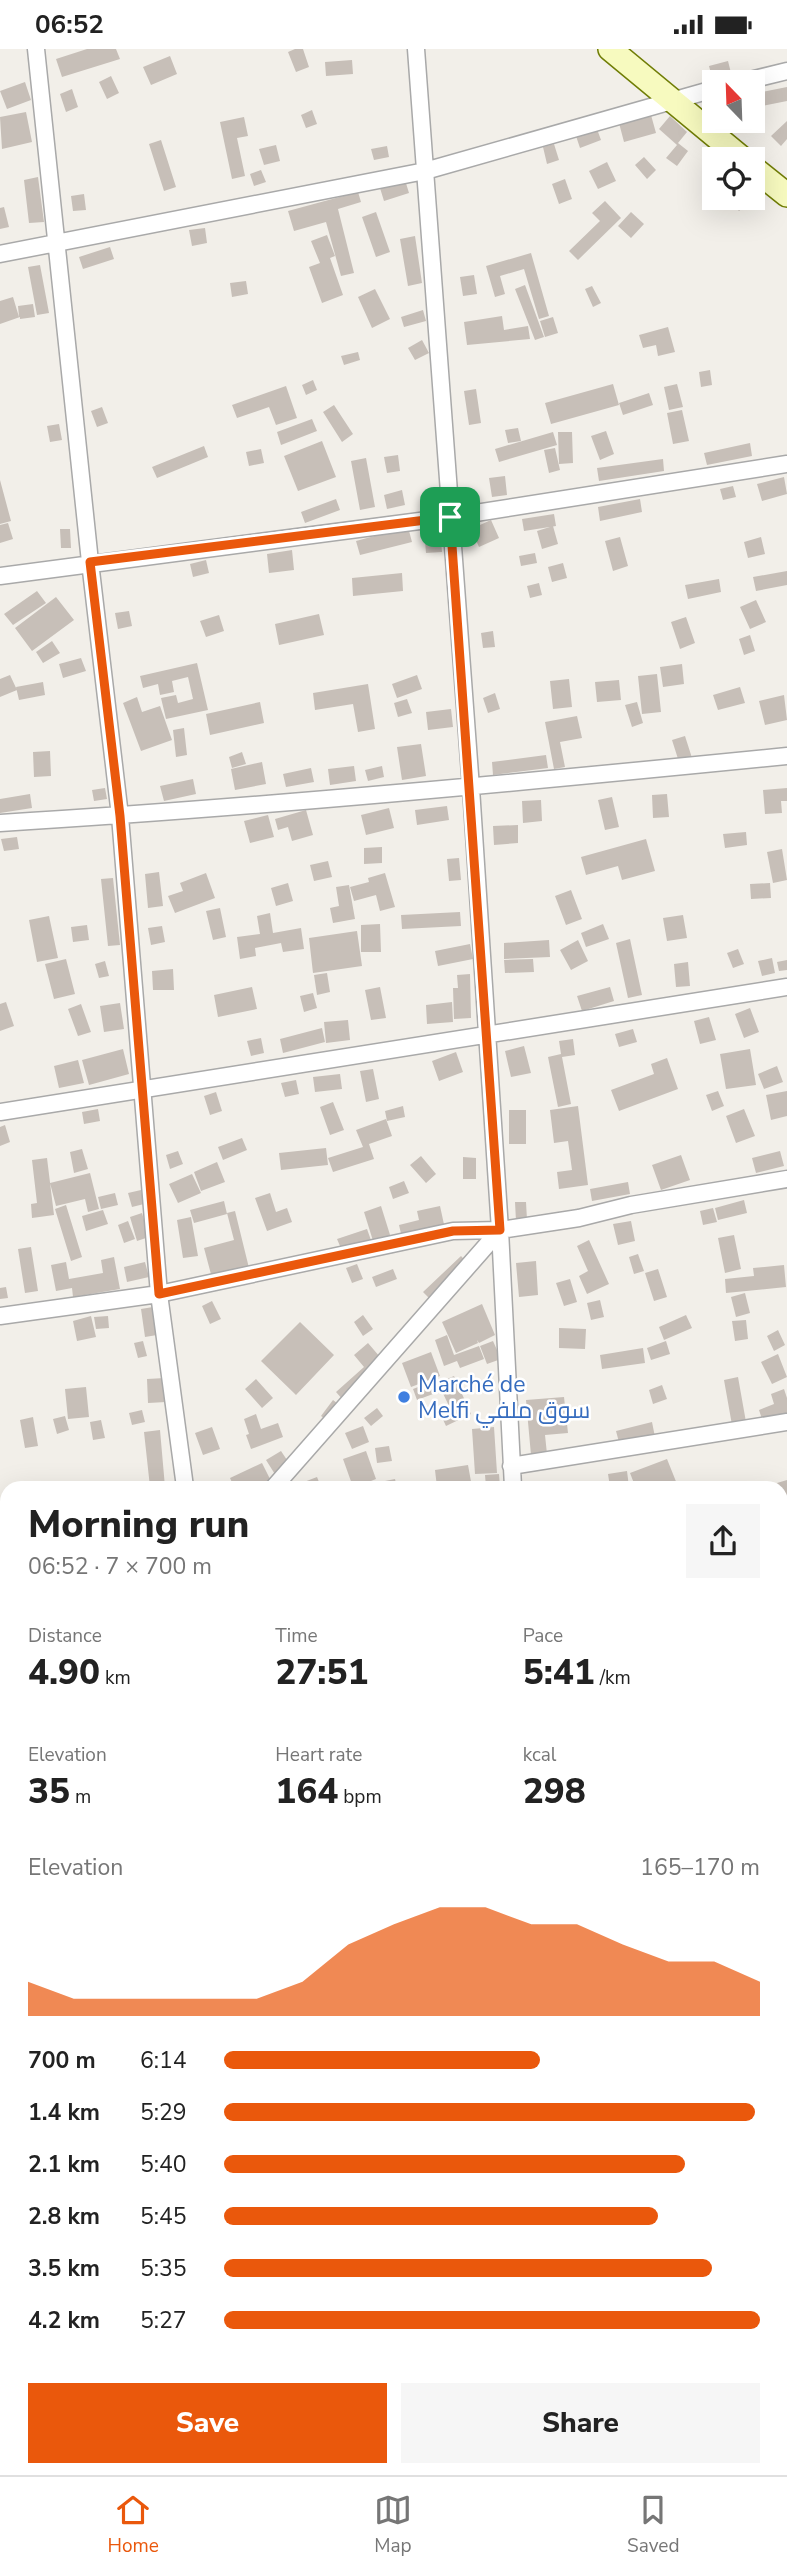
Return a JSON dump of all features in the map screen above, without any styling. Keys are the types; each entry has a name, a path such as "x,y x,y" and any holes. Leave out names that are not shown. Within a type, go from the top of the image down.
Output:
{"main road":[{"path":"610,49 728,147"},
{"path":"765,177 787,195"}],"street":[{"path":"36,49 90,562 120,816 159,1294 184,1481"},
{"path":"416,49 471,788 500,1230 512,1481"},
{"path":"765,76 787,71"},
{"path":"0,254 425,171 702,92"},
{"path":"0,576 90,562 450,517 787,464"},
{"path":"0,823 471,788 787,756"},
{"path":"0,1112 787,987"},
{"path":"0,1315 159,1294 453,1231 500,1230 568,1220 631,1205 787,1179"},
{"path":"279,1481 500,1230"},
{"path":"511,1466 787,1422"}],"building":[{"path":"87,49 116,49 120,59 62,77 56,59"},
{"path":"303,49 309,67 296,72 288,52"},
{"path":"170,56 177,74 151,85 143,67"},
{"path":"352,60 353,74 326,76 325,62"},
{"path":"728,61 730,70 710,70 709,66"},
{"path":"111,76 119,93 107,99 99,82"},
{"path":"25,82 31,100 7,109 0,91"},
{"path":"787,87 787,101 765,105 765,91"},
{"path":"72,89 78,107 66,112 60,94"},
{"path":"312,110 317,124 306,128 301,115"},
{"path":"26,112 32,142 2,149 0,117"},
{"path":"651,115 656,133 624,142 619,123"},
{"path":"670,116 687,132 678,143 688,151 677,166 666,158 677,145 659,129"},
{"path":"244,117 248,136 237,138 245,176 232,179 220,122"},
{"path":"787,121 787,139 781,146 771,136"},
{"path":"597,129 601,140 580,148 576,136"},
{"path":"161,140 176,187 164,191 149,144"},
{"path":"554,144 559,160 547,164 543,147"},
{"path":"276,145 280,161 264,165 259,149"},
{"path":"387,146 389,157 374,160 371,149"},
{"path":"644,157 656,170 647,179 635,165"},
{"path":"607,162 616,181 598,189 589,171"},
{"path":"261,170 266,182 254,186 250,174"},
{"path":"38,177 44,222 29,223 24,180"},
{"path":"565,179 572,199 559,204 552,184"},
{"path":"405,180 409,193 384,201 380,188"},
{"path":"358,192 361,202 338,209 354,273 341,276 326,222 294,231 288,211"},
{"path":"84,194 86,210 73,211 71,196"},
{"path":"605,201 621,218 578,260 569,251 600,221 592,213"},
{"path":"4,207 9,227 0,229 0,208"},
{"path":"376,212 390,252 376,257 362,217"},
{"path":"631,212 644,224 631,238 618,226"},
{"path":"205,228 207,243 192,246 189,230"},
{"path":"327,235 335,256 330,258 343,295 322,303 309,267 320,263 311,241"},
{"path":"415,236 422,283 408,286 400,239"},
{"path":"110,247 114,259 83,269 79,257"},
{"path":"531,253 549,316 539,319 524,269 500,276 505,294 495,297 486,266"},
{"path":"40,265 49,313 37,315 28,267"},
{"path":"474,275 477,294 463,296 460,277"},
{"path":"246,281 248,294 232,297 230,283"},
{"path":"525,285 544,337 535,340 515,289"},
{"path":"592,286 601,303 593,307 585,289"},
{"path":"375,289 390,319 372,328 358,297"},
{"path":"13,297 19,317 18,306 33,304 35,317 20,317 0,324 0,301"},
{"path":"423,310 426,321 404,327 401,317"},
{"path":"502,316 504,330 528,326 530,339 467,345 464,322"},
{"path":"553,317 558,333 545,337 540,321"},
{"path":"668,327 675,352 658,356 656,345 643,348 639,335"},
{"path":"422,340 429,353 415,360 408,348"},
{"path":"358,352 360,360 344,365 341,356"},
{"path":"710,370 712,385 701,387 699,372"},
{"path":"313,380 317,390 306,395 302,385"},
{"path":"613,384 619,405 551,424 545,403"},
{"path":"677,384 683,407 669,410 664,387"},
{"path":"286,386 297,418 276,425 269,407 237,418 232,405"},
{"path":"476,389 481,423 469,425 464,391"},
{"path":"649,393 653,405 623,415 619,403"},
{"path":"334,405 353,434 342,442 323,412"},
{"path":"102,407 108,423 97,427 91,411"},
{"path":"682,410 689,441 673,444 667,413"},
{"path":"312,419 317,431 281,445 277,432"},
{"path":"59,424 62,440 50,442 47,426"},
{"path":"518,428 521,441 508,443 505,430"},
{"path":"606,431 614,454 600,460 591,436"},
{"path":"553,432 557,445 499,462 495,449"},
{"path":"558,432 572,432 573,463 559,464"},
{"path":"322,441 336,477 298,491 284,456"},
{"path":"750,443 752,456 707,465 704,453"},
{"path":"204,446 208,457 157,478 152,467"},
{"path":"555,448 560,470 549,473 544,450"},
{"path":"261,449 264,463 249,466 246,452"},
{"path":"398,455 400,471 387,473 384,457"},
{"path":"366,458 375,507 360,510 351,461"},
{"path":"663,459 664,471 599,481 597,468"},
{"path":"505,476 507,495 492,497 489,478"},
{"path":"784,477 787,494 762,501 757,484"},
{"path":"0,480 11,521 0,524"},
{"path":"733,486 736,497 723,500 720,489"},
{"path":"402,490 405,505 387,509 384,495"},
{"path":"336,499 340,510 305,523 301,512"},
{"path":"640,499 642,512 600,521 598,507"},
{"path":"554,514 556,526 524,531 522,519"},
{"path":"491,520 499,538 479,547 471,529"},
{"path":"8,523 13,539 0,543 0,525"},
{"path":"553,526 558,544 542,549 537,531"},
{"path":"408,527 412,542 360,555 356,541"},
{"path":"60,529 70,529 71,548 61,548"},
{"path":"440,529 442,552 426,553 424,530"},
{"path":"620,537 628,566 613,571 605,541"},
{"path":"761,537 765,554 748,558 744,542"},
{"path":"292,550 294,570 269,573 267,554"},
{"path":"535,553 537,563 521,566 519,556"},
{"path":"206,560 209,573 193,577 190,564"},
{"path":"563,563 567,578 552,582 548,567"},
{"path":"787,571 787,585 756,591 753,577"},
{"path":"402,573 403,591 353,596 352,578"},
{"path":"719,579 721,592 688,599 685,585"},
{"path":"539,583 542,595 530,598 527,586"},
{"path":"37,591 46,603 13,625 4,614"},
{"path":"56,597 74,620 32,651 15,628"},
{"path":"756,600 766,622 750,629 740,607"},
{"path":"129,611 132,626 118,629 115,613"},
{"path":"319,614 324,635 279,645 275,624"},
{"path":"219,615 224,631 206,637 200,621"},
{"path":"686,617 695,643 680,649 671,622"},
{"path":"493,631 495,647 483,648 481,633"},
{"path":"750,635 755,651 744,655 739,639"},
{"path":"52,641 60,653 43,663 36,652"},
{"path":"81,658 86,671 63,678 59,664"},
{"path":"197,663 208,710 166,719 161,698 176,695 178,703 193,699 188,677 172,681 174,692 160,695 158,684 143,688 140,676"},
{"path":"682,664 684,684 663,687 660,667"},
{"path":"657,674 661,712 642,714 638,676"},
{"path":"10,675 17,690 0,697 0,679"},
{"path":"417,675 422,689 397,698 392,684"},
{"path":"569,679 572,707 553,709 550,681"},
{"path":"619,680 621,700 597,702 595,682"},
{"path":"43,682 45,695 19,700 16,687"},
{"path":"368,684 375,729 358,732 353,704 315,710 313,693"},
{"path":"740,687 745,703 718,710 713,695"},
{"path":"495,693 500,709 488,713 483,698"},
{"path":"784,695 787,720 765,725 759,701"},
{"path":"137,697 142,712 160,706 172,740 141,751 123,703"},
{"path":"407,699 412,713 398,717 394,703"},
{"path":"260,702 264,723 210,735 206,714"},
{"path":"637,702 643,723 632,727 625,705"},
{"path":"451,709 453,727 428,730 426,712"},
{"path":"577,716 582,738 560,742 565,767 554,769 545,722"},
{"path":"184,728 187,755 176,757 173,730"},
{"path":"685,736 692,758 679,762 672,740"},
{"path":"421,744 426,776 402,780 397,747"},
{"path":"50,751 51,776 34,777 33,752"},
{"path":"242,752 246,764 232,768 229,757"},
{"path":"546,755 548,768 493,775 492,762"},
{"path":"262,762 266,784 235,790 231,769"},
{"path":"354,766 356,781 330,785 328,769"},
{"path":"382,766 384,777 368,781 365,770"},
{"path":"311,768 314,782 286,787 283,774"},
{"path":"193,779 196,794 164,801 160,786"},
{"path":"105,788 107,799 94,801 92,790"},
{"path":"787,788 787,801 781,801 782,813 765,814 763,790"},
{"path":"30,794 32,808 0,813 0,799"},
{"path":"667,794 669,817 653,818 652,795"},
{"path":"612,797 619,827 605,830 598,800"},
{"path":"541,800 542,821 523,823 522,801"},
{"path":"447,806 449,820 417,825 415,810"},
{"path":"389,808 394,828 366,835 361,815"},
{"path":"306,810 313,835 292,841 288,827 278,830 275,819"},
{"path":"268,815 274,837 250,843 244,821"},
{"path":"518,825 518,843 494,845 493,826"},
{"path":"746,832 747,845 725,848 723,834"},
{"path":"17,837 19,849 4,851 1,839"},
{"path":"646,839 655,871 622,880 618,866 586,875 581,857"},
{"path":"382,847 382,863 364,864 364,848"},
{"path":"782,849 787,880 773,883 767,852"},
{"path":"459,858 461,880 449,881 447,859"},
{"path":"328,861 332,877 314,881 310,865"},
{"path":"159,872 163,906 148,908 145,874"},
{"path":"206,873 215,898 175,913 168,896 183,891 180,883"},
{"path":"385,873 395,907 380,911 376,895 354,901 350,887 369,882 368,878"},
{"path":"113,878 120,945 108,946 101,879"},
{"path":"288,883 293,901 276,906 271,888"},
{"path":"770,883 771,898 751,899 750,884"},
{"path":"349,885 355,919 333,923 330,908 339,906 336,887"},
{"path":"571,890 582,919 566,925 555,896"},
{"path":"220,908 226,937 213,940 206,911"},
{"path":"460,912 461,926 402,929 401,915"},
{"path":"270,913 273,933 301,928 304,949 283,952 281,943 255,948 256,956 240,959 237,937 260,934 257,916"},
{"path":"683,915 687,938 667,941 663,918"},
{"path":"49,916 58,958 37,962 29,920"},
{"path":"380,924 381,952 361,952 361,925"},
{"path":"603,924 609,939 586,947 581,933"},
{"path":"87,925 89,940 73,942 71,927"},
{"path":"162,926 165,942 151,945 148,928"},
{"path":"357,931 362,966 313,973 309,938"},
{"path":"630,939 642,995 628,998 616,943"},
{"path":"549,940 550,957 504,959 504,943"},
{"path":"578,940 588,961 571,970 560,950"},
{"path":"470,944 473,959 438,966 435,951"},
{"path":"738,949 744,964 733,968 727,953"},
{"path":"772,958 775,973 762,976 758,961"},
{"path":"66,959 75,994 54,999 45,964"},
{"path":"533,959 534,972 505,973 504,960"},
{"path":"787,960 787,970 779,971 777,962"},
{"path":"105,961 109,976 99,978 95,964"},
{"path":"688,962 690,986 676,987 674,964"},
{"path":"173,969 174,990 153,990 152,971"},
{"path":"327,973 330,992 317,995 314,975"},
{"path":"470,974 471,1018 454,1019 453,988 458,988 457,975"},
{"path":"252,987 257,1009 218,1017 214,995"},
{"path":"380,987 386,1018 371,1020 365,990"},
{"path":"610,987 614,1001 582,1011 577,996"},
{"path":"313,993 317,1008 304,1012 300,996"},
{"path":"6,1002 14,1026 0,1031 0,1004"},
{"path":"452,1002 453,1022 427,1024 426,1005"},
{"path":"120,1003 124,1029 104,1032 100,1006"},
{"path":"81,1004 91,1032 78,1036 68,1009"},
{"path":"750,1008 759,1032 744,1038 735,1014"},
{"path":"709,1017 716,1040 700,1044 694,1021"},
{"path":"348,1020 350,1040 326,1043 324,1022"},
{"path":"322,1028 325,1042 283,1053 280,1039"},
{"path":"633,1029 637,1042 619,1047 615,1034"},
{"path":"261,1038 264,1053 251,1056 247,1041"},
{"path":"573,1039 575,1055 562,1057 571,1104 558,1107 548,1057 561,1054 559,1041"},
{"path":"524,1046 531,1073 511,1077 505,1051"},
{"path":"123,1049 129,1074 89,1085 82,1060"},
{"path":"750,1049 756,1085 726,1089 720,1054"},
{"path":"456,1052 463,1072 439,1081 432,1061"},
{"path":"667,1058 678,1089 619,1111 611,1090 654,1074 651,1064"},
{"path":"78,1060 84,1083 59,1088 54,1066"},
{"path":"777,1066 783,1082 764,1089 758,1074"},
{"path":"373,1069 379,1099 366,1102 360,1071"},
{"path":"340,1074 342,1089 315,1092 313,1077"},
{"path":"296,1080 299,1094 285,1097 281,1083"},
{"path":"718,1091 724,1106 712,1111 706,1095"},
{"path":"787,1091 787,1116 771,1120 766,1095"},
{"path":"216,1092 222,1111 210,1115 204,1096"},
{"path":"333,1102 344,1130 330,1135 320,1107"},
{"path":"403,1106 405,1117 387,1121 385,1111"},
{"path":"578,1106 588,1185 559,1189 557,1172 572,1170 568,1141 554,1143 550,1110"},
{"path":"98,1109 100,1121 84,1124 82,1112"},
{"path":"744,1109 755,1136 736,1143 726,1116"},
{"path":"509,1110 526,1110 526,1144 509,1144"},
{"path":"386,1119 392,1136 369,1144 374,1159 333,1172 328,1158 363,1147 356,1130"},
{"path":"5,1125 10,1142 0,1146 0,1127"},
{"path":"242,1138 247,1150 223,1160 218,1147"},
{"path":"326,1148 328,1165 281,1170 279,1153"},
{"path":"82,1149 88,1169 74,1173 70,1152"},
{"path":"178,1151 183,1164 170,1169 166,1155"},
{"path":"780,1151 784,1166 756,1173 752,1158"},
{"path":"681,1155 690,1180 661,1190 652,1165"},
{"path":"421,1156 436,1174 426,1183 410,1165"},
{"path":"463,1157 476,1158 476,1179 463,1179"},
{"path":"47,1158 54,1215 32,1218 31,1204 37,1203 32,1160"},
{"path":"217,1162 225,1182 201,1191 194,1172"},
{"path":"90,1173 99,1209 88,1212 85,1199 56,1206 50,1183"},
{"path":"192,1174 201,1193 178,1203 169,1184"},
{"path":"404,1181 409,1193 393,1199 389,1187"},
{"path":"628,1182 630,1194 592,1201 590,1189"},
{"path":"141,1190 144,1204 132,1207 128,1193"},
{"path":"115,1193 118,1205 101,1209 98,1197"},
{"path":"270,1193 276,1212 287,1208 292,1222 267,1231 255,1198"},
{"path":"744,1200 747,1213 718,1220 715,1208"},
{"path":"224,1201 227,1214 194,1223 190,1210"},
{"path":"515,1202 526,1202 527,1220 516,1221"},
{"path":"66,1205 82,1257 71,1261 55,1209"},
{"path":"381,1206 391,1238 374,1244 364,1212"},
{"path":"440,1206 445,1229 402,1238 399,1225 419,1220 417,1211"},
{"path":"713,1208 717,1222 703,1225 700,1211"},
{"path":"103,1210 108,1224 86,1231 82,1216"},
{"path":"235,1211 249,1268 212,1278 204,1248 234,1240 227,1213"},
{"path":"142,1213 149,1237 137,1241 130,1217"},
{"path":"191,1217 198,1256 183,1258 177,1220"},
{"path":"128,1221 135,1239 124,1243 118,1225"},
{"path":"631,1221 635,1241 618,1245 613,1224"},
{"path":"367,1229 372,1243 343,1253 337,1239"},
{"path":"734,1235 741,1269 725,1273 718,1238"},
{"path":"589,1240 609,1284 587,1294 579,1276 588,1271 577,1246"},
{"path":"31,1247 38,1291 25,1293 18,1249"},
{"path":"638,1254 644,1271 634,1274 629,1257"},
{"path":"461,1256 473,1269 435,1304 423,1292"},
{"path":"114,1257 120,1289 73,1297 72,1288 56,1291 51,1265 66,1262 69,1279 103,1273 101,1260"},
{"path":"536,1261 538,1295 519,1297 516,1263"},
{"path":"145,1262 149,1277 127,1282 124,1267"},
{"path":"357,1264 363,1279 352,1283 346,1268"},
{"path":"784,1265 786,1287 726,1293 725,1279 754,1276 753,1268"},
{"path":"393,1269 397,1279 376,1287 372,1277"},
{"path":"658,1269 667,1297 654,1301 645,1273"},
{"path":"570,1279 577,1302 564,1306 556,1283"},
{"path":"6,1287 8,1298 0,1299 0,1288"},
{"path":"745,1293 750,1313 736,1317 731,1297"},
{"path":"600,1300 604,1317 591,1320 587,1303"},
{"path":"212,1301 221,1319 210,1324 202,1306"},
{"path":"482,1304 495,1335 479,1343 477,1340 478,1343 456,1353 442,1322"},
{"path":"153,1307 157,1335 145,1337 141,1309"},
{"path":"363,1315 373,1329 363,1336 354,1322"},
{"path":"686,1315 692,1328 664,1340 659,1327"},
{"path":"91,1316 96,1337 77,1341 73,1321"},
{"path":"108,1316 109,1328 96,1329 94,1317"},
{"path":"746,1320 748,1339 735,1341 732,1321"},
{"path":"300,1322 334,1355 296,1395 261,1361"},
{"path":"559,1328 586,1329 585,1349 559,1348"},
{"path":"778,1330 785,1345 774,1351 767,1336"},
{"path":"447,1335 454,1355 479,1346 484,1359 460,1368 457,1361 444,1366 435,1340"},
{"path":"143,1341 147,1356 138,1358 134,1343"},
{"path":"493,1341 501,1359 487,1364 480,1346"},
{"path":"666,1341 670,1354 651,1360 647,1348"},
{"path":"368,1343 386,1364 343,1400 336,1392 364,1367 354,1355"},
{"path":"643,1348 645,1363 602,1369 600,1355"},
{"path":"431,1352 440,1376 411,1387 402,1363"},
{"path":"778,1354 787,1377 772,1384 761,1362"},
{"path":"454,1376 471,1414 446,1426 439,1411 449,1406 438,1383"},
{"path":"738,1377 746,1422 732,1425 724,1380"},
{"path":"165,1378 166,1402 148,1403 147,1379"},
{"path":"256,1379 273,1398 262,1408 245,1389"},
{"path":"436,1380 441,1391 417,1400 413,1389"},
{"path":"662,1385 667,1399 653,1404 649,1390"},
{"path":"86,1387 89,1417 68,1419 65,1389"},
{"path":"784,1389 787,1416 764,1425 759,1410 774,1404 771,1394"},
{"path":"564,1397 568,1433 545,1435 547,1454 531,1455 526,1400"},
{"path":"333,1400 342,1407 331,1423 321,1416"},
{"path":"377,1408 383,1416 371,1426 364,1418"},
{"path":"142,1410 145,1422 132,1425 129,1413"},
{"path":"256,1414 261,1429 278,1423 283,1437 251,1449 244,1419"},
{"path":"65,1416 69,1430 57,1434 53,1419"},
{"path":"33,1417 38,1446 25,1448 20,1420"},
{"path":"101,1420 105,1438 93,1440 90,1422"},
{"path":"652,1422 655,1437 620,1446 616,1431"},
{"path":"363,1426 369,1442 352,1449 345,1433"},
{"path":"212,1427 220,1449 203,1455 195,1433"},
{"path":"494,1427 497,1473 475,1474 472,1429"},
{"path":"160,1430 164,1481 149,1481 144,1432"},
{"path":"389,1446 392,1461 377,1463 375,1448"},
{"path":"281,1451 293,1469 278,1479 266,1460"},
{"path":"366,1451 376,1479 351,1481 343,1459"},
{"path":"667,1459 676,1481 633,1481 630,1473"},
{"path":"262,1463 271,1481 231,1481 230,1478"},
{"path":"468,1465 471,1481 436,1481 435,1470"},
{"path":"627,1471 628,1481 609,1481 608,1474"},
{"path":"499,1474 500,1481 486,1481 485,1475"}],"place":[{"name":"Marché de Melfi سوق ملفي","path":"404,1397"}],"route":[{"path":"450,517 500,1230 453,1231 159,1294 120,816 90,562 450,517"}]}
